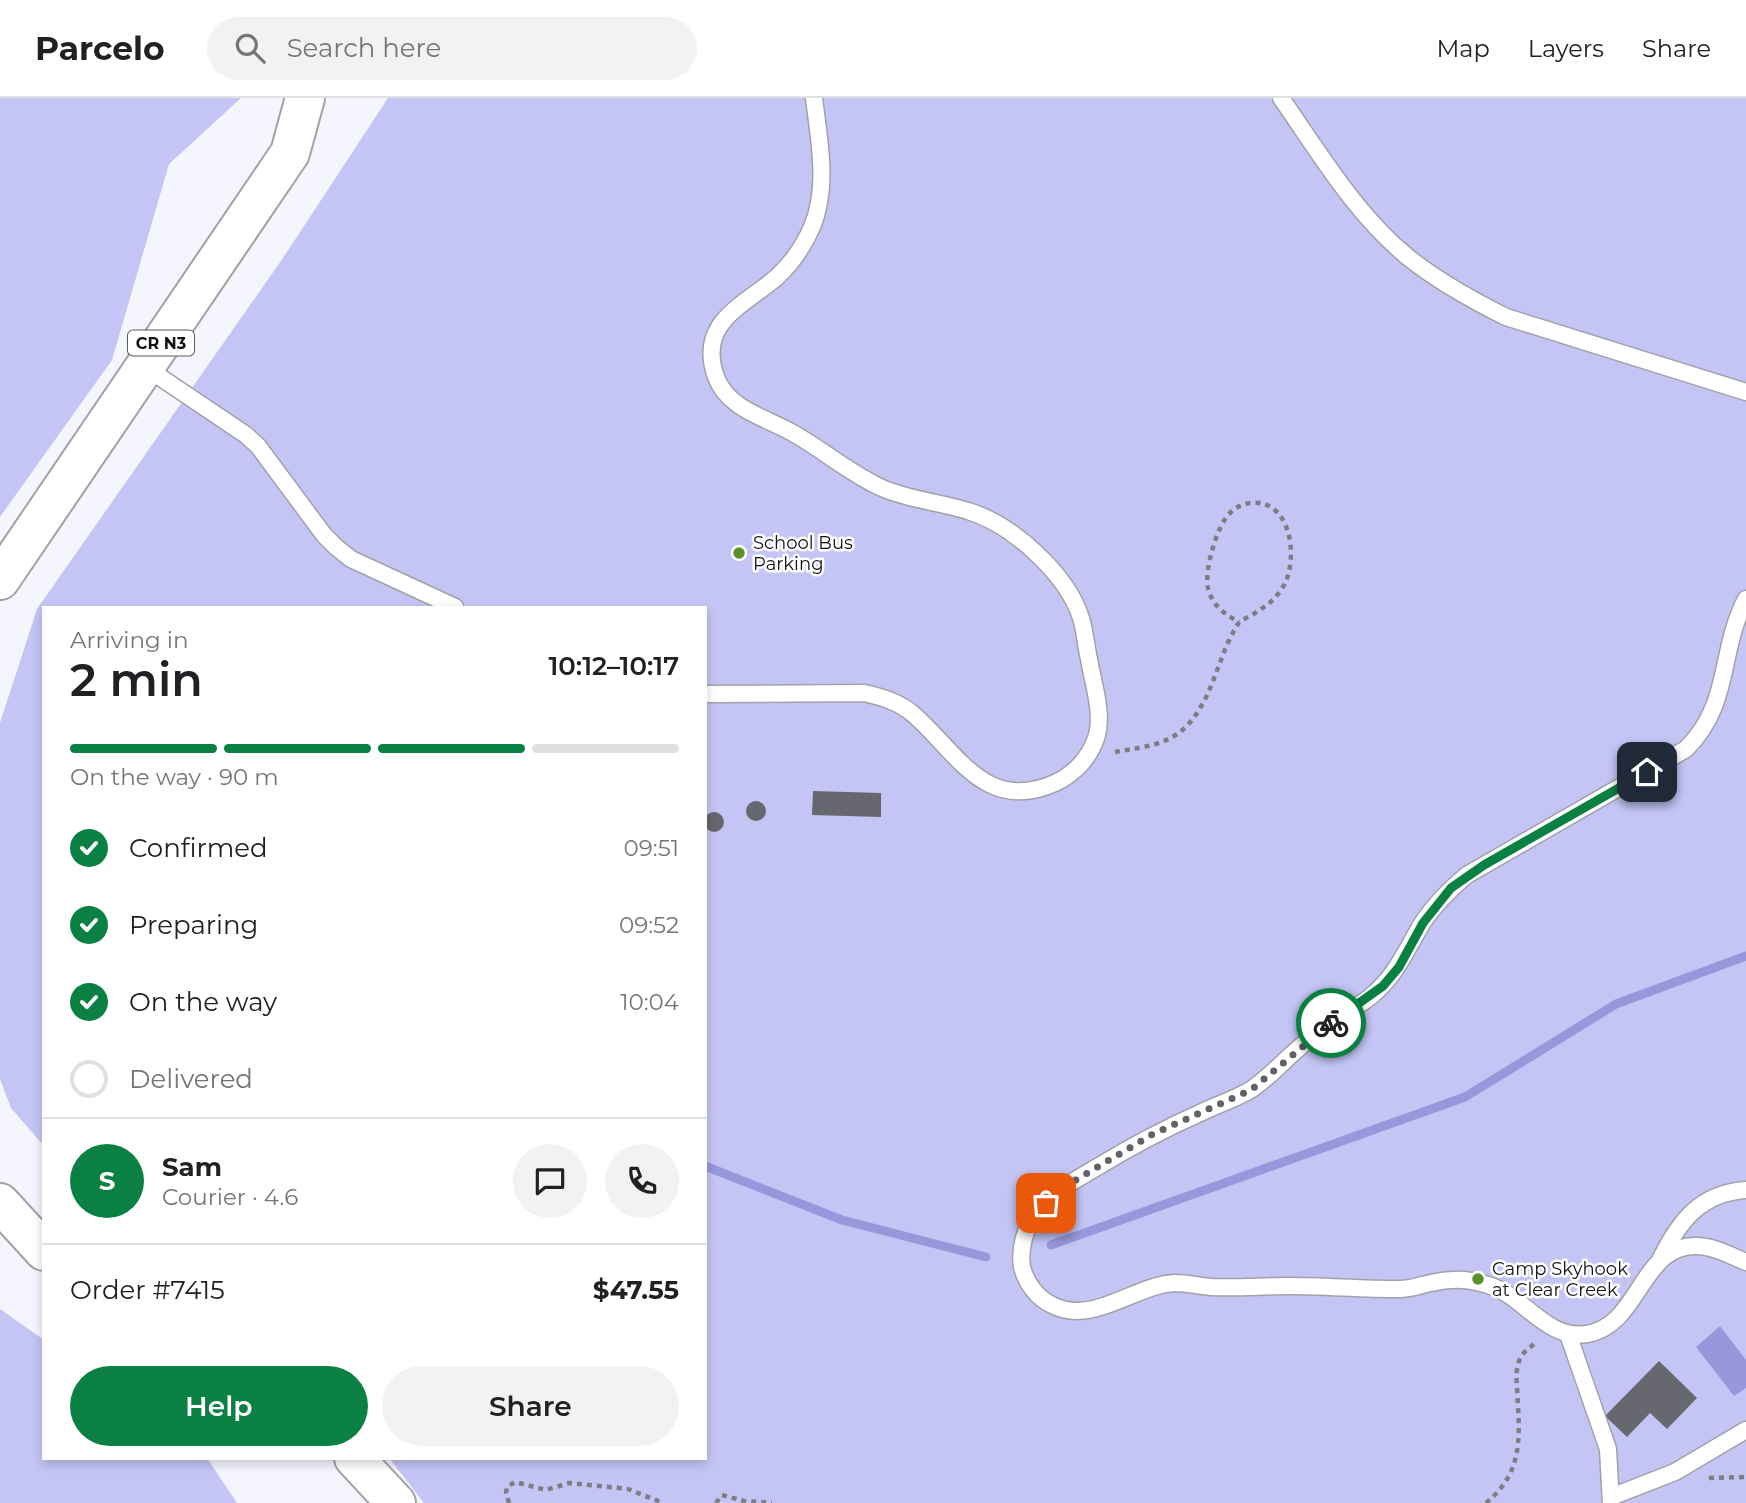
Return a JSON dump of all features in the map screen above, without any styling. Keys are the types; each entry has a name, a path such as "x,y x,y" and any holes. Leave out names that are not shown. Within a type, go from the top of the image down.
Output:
{"main road":[{"name":"CR N3","path":"0,580 290,153 306,98"},
{"path":"0,1203 42,1249"},
{"path":"356,1460 396,1503"}],"lane":[{"path":"707,694 864,693 881,697 912,713 974,776 989,785 1006,790 1041,788 1074,771 1095,741 1100,723 1081,618 1062,584 1037,554 1005,530 970,511 895,493 863,478 790,431 739,406 722,388 716,376 713,345 726,316 781,273 794,259 813,226 822,188 814,98"},
{"path":"1281,98 1354,202 1380,231 1438,280 1506,317 1746,392"},
{"path":"145,367 246,435 258,446 324,535 351,559 453,606"},
{"path":"1746,599 1729,643 1718,701 1701,734 1686,749 1467,875 1438,902 1399,967 1369,998 1320,1031 1251,1090 1153,1134 1069,1184 1036,1213 1023,1241 1021,1258 1024,1276 1031,1287 1051,1305 1063,1310 1087,1310 1175,1283 1212,1287 1319,1286 1394,1290 1448,1280 1468,1280 1510,1294 1552,1328 1568,1334 1590,1334 1616,1321 1661,1258 1673,1234 1699,1206 1731,1191 1746,1190"},
{"path":"1661,1258 1688,1246 1703,1246 1718,1249 1746,1262"},
{"path":"1568,1334 1608,1449 1611,1500 1675,1472 1746,1430"}],"path":[{"path":"1086,757 1164,742 1179,733 1201,707 1239,622 1253,615 1276,596 1285,584 1289,572 1291,547 1288,533 1273,508 1262,503 1250,503 1230,513 1220,530 1208,567 1210,596 1224,614 1239,622"},
{"path":"1486,1503 1503,1486 1516,1461 1520,1435 1516,1371 1521,1356 1552,1328"},
{"path":"509,1503 507,1487 515,1482 546,1490 569,1483 628,1489 663,1503"},
{"path":"716,1503 726,1495 744,1501 772,1503"}],"shaded area":[{"path":"0,98 241,98 169,164 112,360 0,517"},
{"path":"388,98 1746,98 1746,1503 424,1503 391,1460 707,1460 707,606 42,606 42,1144 11,1108 0,1079 0,723 37,609 283,258"},
{"path":"0,1309 42,1339 42,1460 208,1460 237,1503 0,1503"},
{"path":"1720,1326 1746,1360 1746,1388 1734,1396 1696,1347"}],"building":[{"path":"813,791 881,793 881,817 812,815"},
{"path":"752,801 760,801 766,811 760,821 752,821 746,815 746,807"},
{"path":"714,812 723,818 721,829 714,832 707,829 707,815"},
{"path":"1659,1361 1697,1398 1667,1429 1650,1413 1627,1437 1605,1416"}],"waterway":[{"path":"1051,1245 1465,1097 1616,1004 1746,956"},
{"path":"707,1167 842,1220 986,1257"}],"way so far":[{"path":"1046,1203 1069,1184 1153,1134 1251,1090 1331,1023"}],"place":[{"name":"School Bus Parking","path":"739,553"},
{"name":"Camp Skyhook at Clear Creek","path":"1478,1279"}],"route":[{"path":"1331,1023 1383,986 1399,967 1438,902 1467,875 1647,772"}]}
